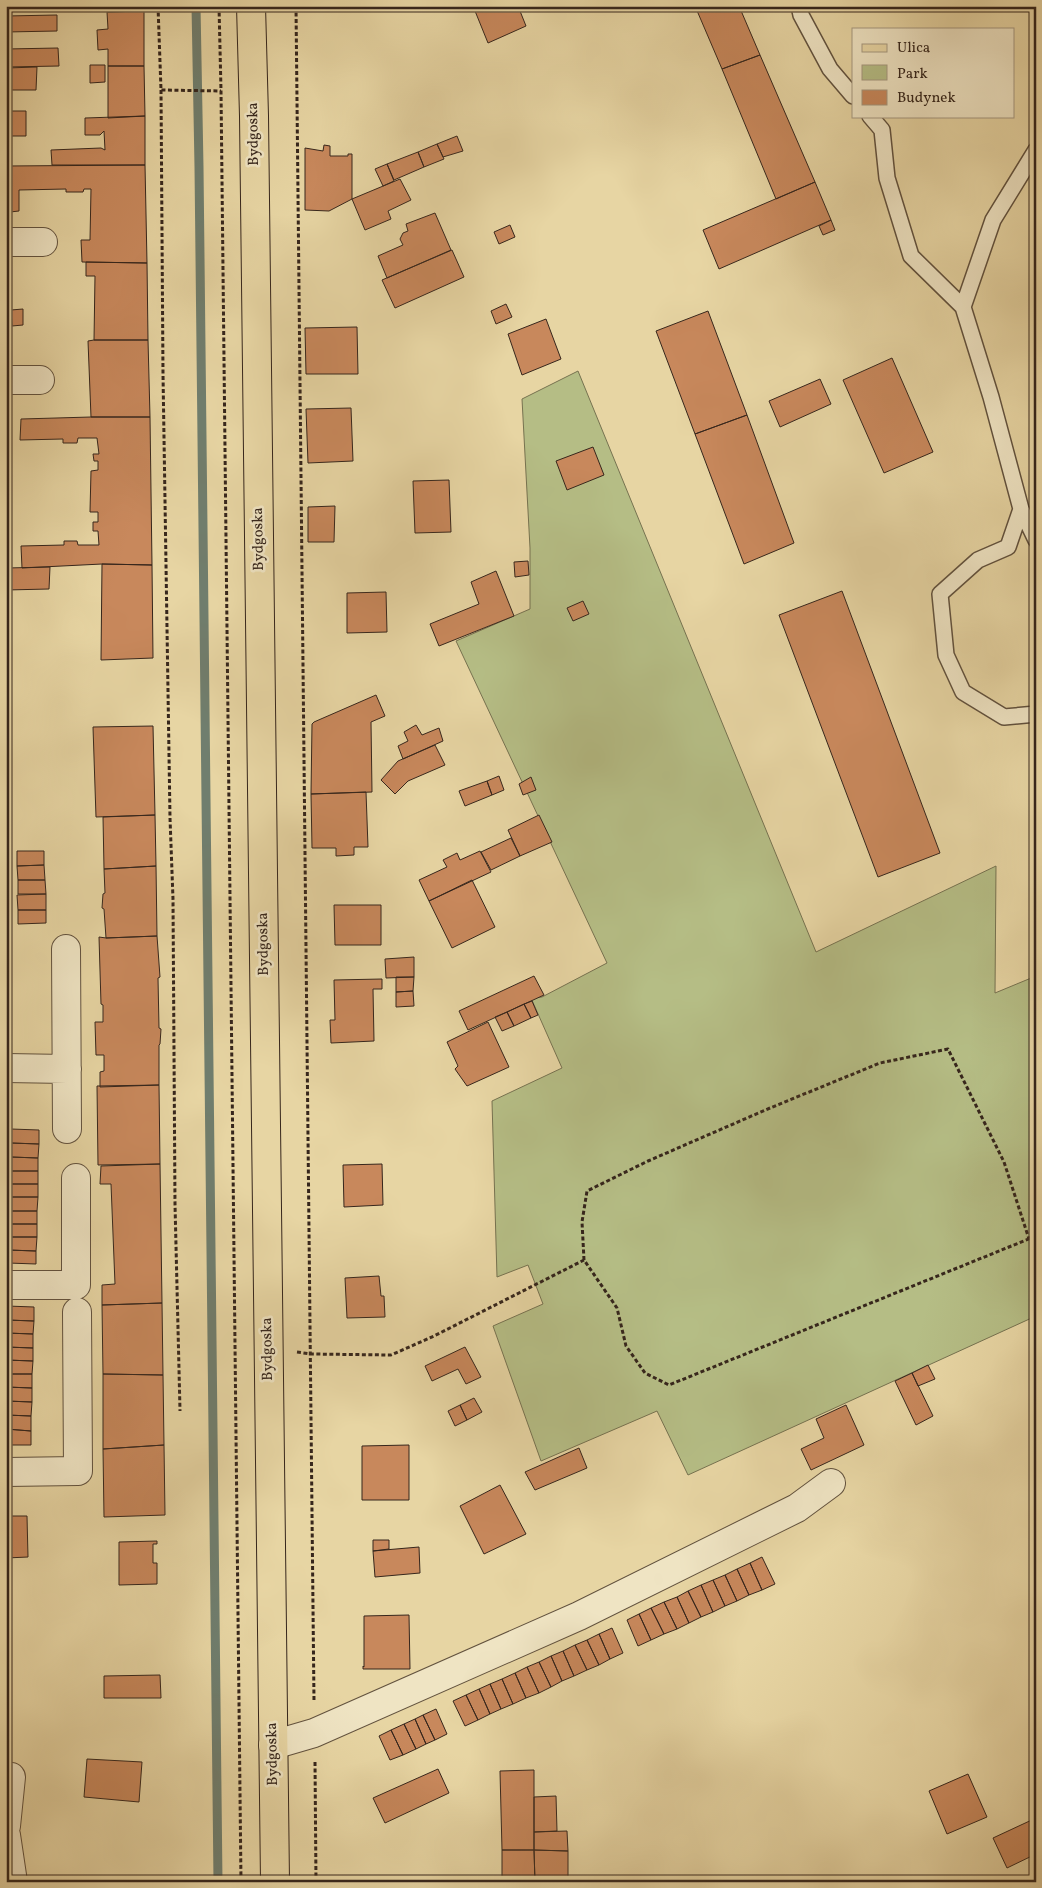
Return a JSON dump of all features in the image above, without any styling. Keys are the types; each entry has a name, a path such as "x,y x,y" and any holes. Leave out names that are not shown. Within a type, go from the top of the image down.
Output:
{"main road":[{"name":"Bydgoska","path":"251,6 254,116 275,1882"}],"street":[{"path":"6,242 43,242"},
{"path":"6,380 40,380"},
{"path":"66,949 68,1129"},
{"path":"6,1068 67,1069"},
{"path":"6,1285 76,1285 76,1178"},
{"path":"6,1472 78,1471 77,1312"},
{"path":"273,1745 314,1733 579,1616 797,1508 831,1483"},
{"path":"6,1826 11,1777"},
{"path":"6,1835 13,1882"}],"lane":[{"path":"799,6 801,14 830,69 852,95"},
{"path":"872,118 882,130 887,178 911,256 963,307 991,397 1021,509 1036,540"},
{"path":"963,307 993,220 1036,150"},
{"path":"1021,509 1008,547 978,560 940,594 946,655 963,692 1004,717 1036,714"}],"path":[{"path":"158,6 161,90 163,384 170,818 173,899 175,1204 180,1411"},
{"path":"219,6 241,1882"},
{"path":"296,6 316,1882"},
{"path":"161,90 220,91"},
{"path":"1029,1239 1004,1162 948,1049 880,1063 648,1161 587,1191 582,1222 584,1260 617,1308 626,1346 645,1373 669,1385 1029,1239 1036,1236"},
{"path":"268,1348 311,1354 391,1355 434,1336 584,1260"}],"green space":[{"path":"578,371 816,952 996,866 995,993 1036,976 1036,1316 688,1475 657,1411 541,1461 493,1326 543,1304 528,1265 497,1277 492,1101 562,1068 531,998 542,997 607,963 456,641 530,609 530,548 522,399"}],"building":[{"path":"107,6 144,6 144,11 107,12"},
{"path":"473,6 518,6 526,26 488,43"},
{"path":"555,6 569,6 557,11"},
{"path":"695,6 739,6 760,55 722,69"},
{"path":"144,11 144,66 108,66 108,49 98,50 97,30 108,29 107,12"},
{"path":"57,15 57,31 6,32 6,16"},
{"path":"58,48 59,66 6,67 6,49"},
{"path":"760,55 815,182 776,199 722,69"},
{"path":"90,65 105,65 105,82 90,83"},
{"path":"108,66 144,66 145,116 108,118"},
{"path":"37,67 36,90 6,90 6,68"},
{"path":"6,111 26,111 26,136 6,136"},
{"path":"145,116 145,165 52,165 51,150 101,148 105,150 104,131 100,135 85,135 85,118"},
{"path":"457,136 463,151 443,157 437,144"},
{"path":"437,144 444,159 424,167 418,152"},
{"path":"324,145 330,146 330,156 348,156 348,154 352,154 352,199 329,211 305,210 305,148 323,151"},
{"path":"418,152 424,167 394,180 387,164"},
{"path":"387,164 394,181 383,186 375,169"},
{"path":"145,165 147,263 82,262 81,240 90,240 91,189 84,189 83,192 66,192 66,189 19,190 19,211 10,212 10,187 6,187 6,166"},
{"path":"400,179 411,200 388,211 391,219 365,230 352,199"},
{"path":"815,182 831,220 719,269 703,230"},
{"path":"6,187 10,187 10,223 6,226"},
{"path":"435,213 451,250 387,278 378,256 403,245 400,239 403,233 408,231 406,224"},
{"path":"831,220 835,230 823,235 819,226"},
{"path":"510,225 515,237 499,244 494,232"},
{"path":"452,250 464,277 395,308 382,280"},
{"path":"86,262 147,263 148,340 94,340 95,276 86,276"},
{"path":"506,304 512,317 496,324 491,311"},
{"path":"23,309 23,325 12,326 11,310"},
{"path":"708,311 747,415 695,434 656,331"},
{"path":"546,319 561,359 522,375 508,334"},
{"path":"357,327 358,374 306,374 305,328"},
{"path":"148,340 150,417 91,417 88,341"},
{"path":"892,358 933,452 884,473 843,380"},
{"path":"820,379 831,404 780,427 769,401"},
{"path":"351,408 353,461 308,463 306,409"},
{"path":"747,415 794,543 744,564 695,434"},
{"path":"150,417 152,565 102,564 22,568 21,546 64,545 64,541 77,541 78,545 99,545 98,531 93,531 93,522 98,522 98,512 90,512 91,471 98,470 98,461 94,461 93,454 99,454 97,438 78,438 77,443 63,443 63,439 20,440 21,419"},
{"path":"593,447 604,475 567,490 556,461"},
{"path":"449,480 451,532 415,533 413,481"},
{"path":"335,506 334,542 308,542 308,507"},
{"path":"528,561 529,575 515,577 514,562"},
{"path":"102,564 152,565 153,658 101,660"},
{"path":"50,567 49,589 6,590 6,568"},
{"path":"496,571 514,616 439,646 430,624 479,604 471,582"},
{"path":"842,591 940,853 878,877 779,615"},
{"path":"386,592 387,632 347,633 347,593"},
{"path":"583,601 589,614 573,621 567,608"},
{"path":"376,695 385,716 371,722 372,792 311,794 312,724"},
{"path":"416,725 422,735 439,728 443,741 403,759 398,746 408,741 404,732"},
{"path":"153,726 155,815 96,817 93,727"},
{"path":"435,745 445,765 408,781 395,794 381,780 398,761"},
{"path":"499,776 504,790 492,795 487,781"},
{"path":"531,777 536,790 523,795 519,784"},
{"path":"487,781 492,795 465,806 459,791"},
{"path":"366,792 368,847 354,847 354,855 336,856 336,848 312,848 311,794"},
{"path":"155,815 156,866 104,869 103,817"},
{"path":"539,815 552,842 520,856 508,830"},
{"path":"511,838 520,856 491,870 481,852"},
{"path":"17,851 44,851 44,865 17,866"},
{"path":"480,851 491,872 429,901 419,880 447,867 443,860 457,853 460,860"},
{"path":"44,865 45,880 18,880 17,866"},
{"path":"156,866 157,936 106,938 104,909 102,908 103,894 105,893 104,869"},
{"path":"18,880 45,880 46,894 18,894"},
{"path":"472,880 495,927 452,948 429,901"},
{"path":"46,894 46,910 18,910 17,895"},
{"path":"334,905 381,905 381,945 335,945"},
{"path":"18,910 46,910 46,923 18,924"},
{"path":"157,936 160,977 158,978 159,1028 161,1029 159,1085 100,1087 100,1072 104,1071 104,1055 96,1055 95,1022 103,1022 99,937"},
{"path":"414,957 414,977 386,978 385,959"},
{"path":"534,976 544,995 468,1030 459,1011"},
{"path":"396,977 414,977 413,991 396,992"},
{"path":"382,979 382,989 373,989 374,1041 331,1043 330,1020 335,1020 334,980"},
{"path":"413,991 414,1006 396,1007 396,992"},
{"path":"532,1001 538,1015 531,1018 524,1004"},
{"path":"524,1004 531,1018 514,1026 507,1012"},
{"path":"507,1012 514,1026 502,1031 495,1017"},
{"path":"488,1022 509,1067 467,1086 455,1069 458,1066 447,1042"},
{"path":"159,1085 160,1164 98,1165 97,1086"},
{"path":"11,1129 39,1130 39,1144 11,1143"},
{"path":"11,1143 39,1144 38,1158 11,1157"},
{"path":"11,1157 38,1158 38,1171 10,1171"},
{"path":"160,1164 162,1303 102,1305 102,1285 115,1284 111,1184 100,1184 101,1166"},
{"path":"382,1164 383,1205 344,1207 343,1165"},
{"path":"10,1171 38,1171 38,1184 10,1184"},
{"path":"10,1184 38,1184 38,1197 10,1197"},
{"path":"10,1197 38,1197 37,1211 9,1211"},
{"path":"9,1211 37,1211 37,1224 9,1224"},
{"path":"9,1224 37,1224 37,1237 9,1237"},
{"path":"9,1237 37,1237 36,1251 8,1250"},
{"path":"8,1250 36,1251 36,1264 8,1263"},
{"path":"379,1276 381,1296 384,1296 385,1317 347,1318 345,1278"},
{"path":"162,1303 163,1375 103,1374 102,1305"},
{"path":"7,1306 34,1307 34,1321 7,1320"},
{"path":"7,1320 34,1321 33,1334 6,1333"},
{"path":"6,1333 33,1334 33,1348 6,1347"},
{"path":"6,1347 33,1348 33,1361 6,1360"},
{"path":"465,1347 481,1377 466,1384 458,1369 432,1381 425,1366"},
{"path":"6,1360 33,1361 32,1374 6,1374"},
{"path":"928,1365 935,1379 918,1386 912,1373"},
{"path":"912,1373 933,1416 916,1425 895,1381"},
{"path":"6,1374 32,1374 32,1388 6,1387"},
{"path":"103,1374 163,1375 164,1445 103,1449"},
{"path":"6,1387 32,1388 32,1402 6,1401"},
{"path":"474,1398 482,1412 467,1420 460,1405"},
{"path":"6,1401 32,1402 31,1416 6,1415"},
{"path":"460,1405 467,1420 455,1426 448,1411"},
{"path":"846,1405 864,1445 811,1470 801,1449 824,1438 816,1419"},
{"path":"6,1415 31,1416 31,1431 6,1429"},
{"path":"6,1429 31,1431 31,1445 6,1445"},
{"path":"164,1445 165,1515 104,1517 103,1449"},
{"path":"409,1445 409,1500 362,1500 362,1446"},
{"path":"579,1448 587,1468 535,1490 525,1472"},
{"path":"500,1485 526,1534 484,1554 460,1506"},
{"path":"6,1516 27,1516 28,1557 6,1558"},
{"path":"373,1540 389,1540 389,1549 373,1551"},
{"path":"157,1541 157,1544 153,1544 153,1563 157,1563 157,1584 119,1585 119,1542"},
{"path":"419,1547 420,1573 375,1577 373,1551"},
{"path":"762,1557 775,1584 762,1590 750,1563"},
{"path":"750,1563 762,1590 749,1595 737,1569"},
{"path":"737,1569 749,1595 737,1601 725,1575"},
{"path":"725,1575 737,1601 725,1606 713,1580"},
{"path":"713,1580 725,1606 713,1612 701,1585"},
{"path":"701,1585 713,1612 701,1617 688,1591"},
{"path":"688,1591 701,1617 689,1623 677,1597"},
{"path":"677,1597 689,1623 677,1629 664,1602"},
{"path":"664,1602 677,1629 664,1634 651,1608"},
{"path":"651,1608 664,1634 651,1640 639,1614"},
{"path":"639,1614 651,1640 638,1646 627,1620"},
{"path":"409,1615 410,1669 363,1669 364,1616"},
{"path":"612,1628 623,1653 610,1659 599,1634"},
{"path":"599,1634 610,1659 599,1665 587,1640"},
{"path":"587,1640 599,1665 587,1670 575,1645"},
{"path":"575,1645 587,1670 574,1676 563,1651"},
{"path":"563,1651 574,1676 562,1681 551,1656"},
{"path":"551,1656 562,1681 551,1687 539,1662"},
{"path":"539,1662 551,1687 539,1693 527,1667"},
{"path":"527,1667 539,1693 526,1698 515,1673"},
{"path":"515,1673 526,1698 513,1704 502,1679"},
{"path":"160,1675 161,1698 104,1698 104,1676"},
{"path":"502,1679 513,1704 501,1709 490,1684"},
{"path":"490,1684 501,1709 490,1714 479,1689"},
{"path":"479,1689 490,1714 478,1720 466,1695"},
{"path":"466,1695 478,1720 465,1726 453,1701"},
{"path":"436,1709 447,1734 435,1740 423,1715"},
{"path":"423,1715 435,1740 426,1744 415,1719"},
{"path":"415,1719 426,1744 416,1749 404,1724"},
{"path":"404,1724 416,1749 403,1755 391,1730"},
{"path":"391,1730 403,1755 390,1760 379,1736"},
{"path":"87,1759 142,1762 139,1802 84,1797"},
{"path":"438,1769 449,1793 385,1823 373,1798"},
{"path":"534,1770 534,1850 502,1850 500,1771"},
{"path":"968,1774 987,1817 947,1834 929,1791"},
{"path":"556,1796 557,1831 534,1832 534,1797"},
{"path":"1036,1818 1036,1854 1007,1868 993,1838"},
{"path":"567,1831 568,1851 534,1850 534,1832"},
{"path":"502,1850 534,1850 535,1882 502,1882"},
{"path":"534,1850 568,1851 568,1882 535,1882"}],"waterway":[{"path":"196,6 218,1882"}]}
